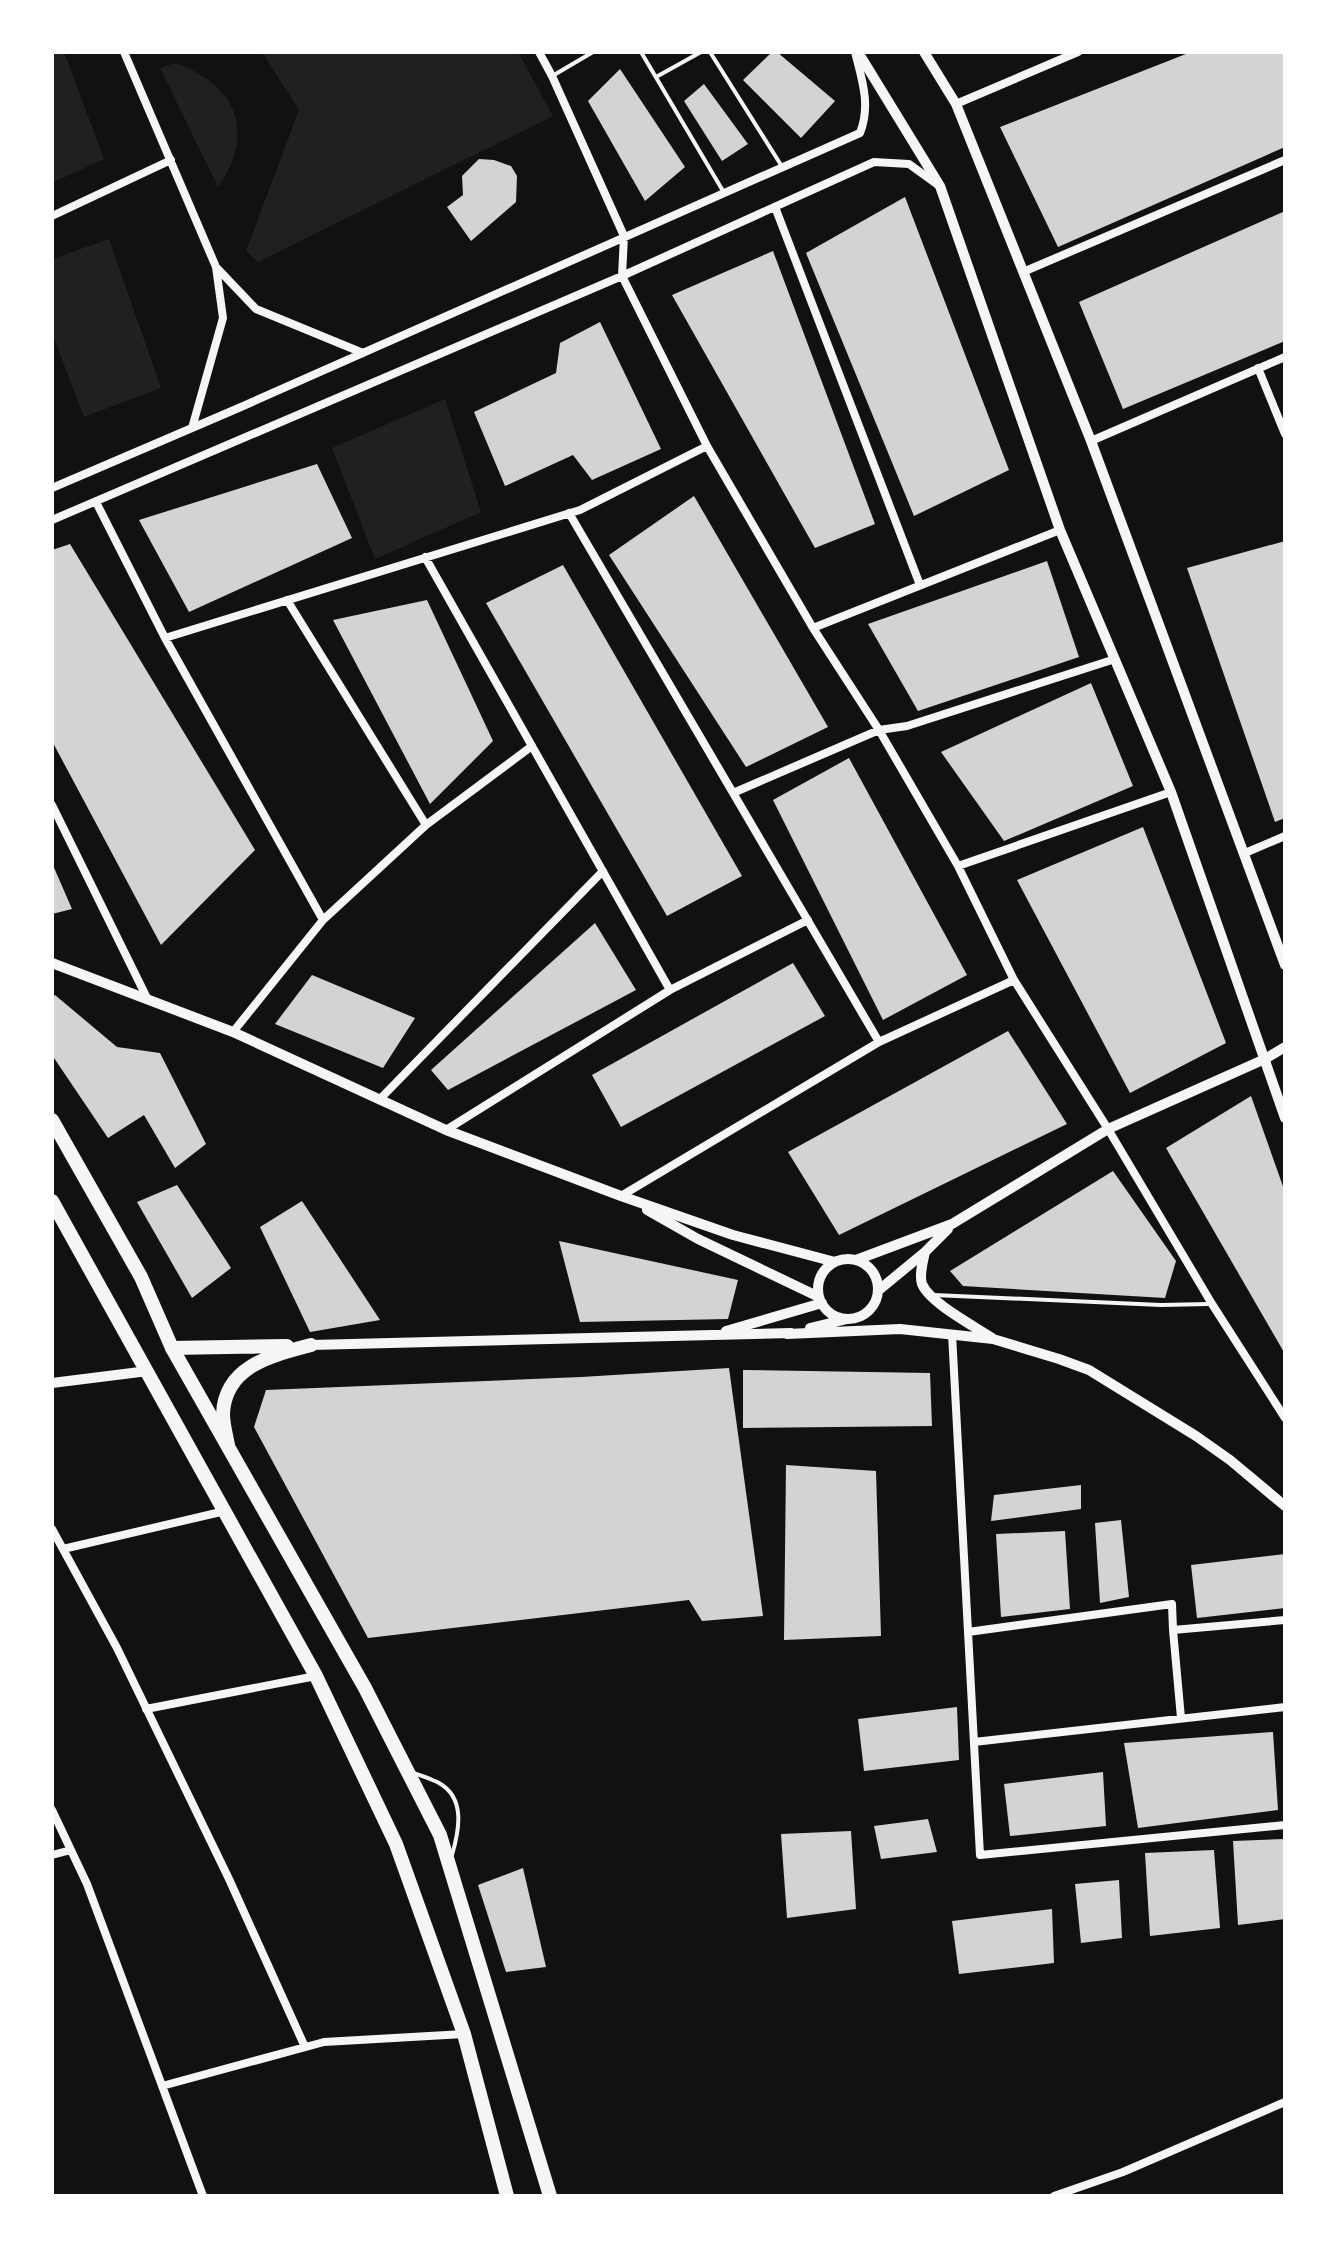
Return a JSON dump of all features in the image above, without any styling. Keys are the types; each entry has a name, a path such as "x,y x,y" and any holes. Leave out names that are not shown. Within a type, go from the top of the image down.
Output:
{"main road":[{"path":"52,1120 141,1277 172,1348 365,1688 440,1835 550,2196"},
{"path":"52,1201 316,1676 396,1844 464,2034 507,2196"},
{"path":"172,1348 311,1345"},
{"path":"228,1446 223,1413 229,1390 243,1371 269,1356 311,1345"}],"street":[{"path":"124,52 216,267 223,318 192,428"},
{"path":"539,52 624,236 622,276 707,446 958,866 1014,980 1285,1418"},
{"path":"52,488 860,133 866,118 866,98 856,52"},
{"path":"856,52 940,186 1060,530 1171,792 1285,1118"},
{"path":"924,52 956,104 1091,441 1285,965"},
{"path":"956,104 1078,52"},
{"path":"52,216 171,160"},
{"path":"1023,272 1285,160"},
{"path":"52,520 622,276 874,162 909,164 940,186"},
{"path":"775,207 920,585"},
{"path":"216,267 256,309 363,353"},
{"path":"1091,441 1285,357"},
{"path":"1258,368 1285,434"},
{"path":"165,638 580,510 707,446"},
{"path":"96,502 165,638 323,920"},
{"path":"569,513 879,1042"},
{"path":"813,628 1060,530"},
{"path":"425,557 670,990"},
{"path":"287,600 426,825"},
{"path":"733,793 879,730 907,726 1115,659"},
{"path":"233,1032 323,920 426,825 532,746"},
{"path":"958,866 1171,792"},
{"path":"52,805 147,998"},
{"path":"1245,853 1285,836"},
{"path":"379,1100 603,871"},
{"path":"446,1130 670,990 808,920"},
{"path":"52,963 233,1032 446,1130 733,1235 835,1262"},
{"path":"621,1196 879,1042 1014,980"},
{"path":"856,1260 952,1224 1108,1129 1265,1059 1285,1047"},
{"path":"621,1196 698,1239 820,1300"},
{"path":"879,1290 925,1252 952,1224"},
{"path":"925,1252 922,1283 938,1304 993,1339"},
{"path":"787,1334 852,1319 872,1308 879,1290 873,1271 856,1260 835,1262 821,1276 818,1286 820,1300 829,1313 852,1319 900,1329 993,1339 1089,1370 1196,1436 1285,1506"},
{"path":"709,1336 820,1300"},
{"path":"311,1345 900,1329"},
{"path":"952,1334 980,1855 1285,1825"},
{"path":"52,1383 148,1371"},
{"path":"63,1549 225,1511"},
{"path":"52,1529 117,1648 229,1879 305,2047"},
{"path":"968,1632 1172,1604 1181,1718"},
{"path":"1173,1630 1285,1620"},
{"path":"146,1709 316,1676"},
{"path":"974,1742 1285,1707"},
{"path":"52,1810 87,1884 203,2196"},
{"path":"52,1855 71,1850"},
{"path":"162,2086 324,2042 464,2034"},
{"path":"1054,2196 1123,2172 1284,2105"}],"lane":[{"path":"552,76 593,52"},
{"path":"641,52 724,193"},
{"path":"656,77 701,52"},
{"path":"710,52 783,167"},
{"path":"932,1295 1161,1305 1212,1304"},
{"path":"407,1770 440,1783 451,1793 460,1824 449,1865"}],"shaded area":[{"path":"52,52 64,52 104,159 52,183"},
{"path":"262,52 518,52 553,116 258,262 246,251 299,110"},
{"path":"175,63 213,84 226,97 234,113 236,148 230,167 218,187 160,68"},
{"path":"109,239 161,388 84,417 52,333 52,259"},
{"path":"445,399 481,512 375,559 332,448"}],"building":[{"path":"772,52 777,52 835,101 801,138 743,80"},
{"path":"1191,52 1285,52 1285,147 1058,247 1000,127"},
{"path":"620,69 685,167 645,201 588,101"},
{"path":"704,84 748,144 722,161 684,101"},
{"path":"479,159 511,166 517,176 516,202 471,241 447,207 463,195 462,176"},
{"path":"905,197 1009,470 914,516 806,253"},
{"path":"1285,211 1285,341 1123,409 1079,302"},
{"path":"773,251 875,524 815,548 672,295"},
{"path":"600,322 661,449 592,480 573,455 505,486 474,412 556,373 560,343"},
{"path":"317,464 352,538 189,612 139,520"},
{"path":"694,496 828,727 746,767 609,555"},
{"path":"1285,541 1285,818 1275,822 1187,568"},
{"path":"70,544 255,850 161,945 52,741 52,550"},
{"path":"1047,561 1079,657 918,711 868,624"},
{"path":"563,565 742,876 667,916 486,603"},
{"path":"427,600 493,741 430,804 333,620"},
{"path":"1091,683 1133,786 1004,841 941,752"},
{"path":"849,758 967,975 883,1020 773,800"},
{"path":"1143,827 1226,1043 1130,1093 1017,880"},
{"path":"52,863 72,909 52,914"},
{"path":"595,923 636,990 448,1090 431,1070"},
{"path":"793,963 825,1016 621,1127 592,1075"},
{"path":"312,975 415,1018 383,1068 275,1024"},
{"path":"55,995 117,1047 160,1053 206,1144 175,1168 144,1115 108,1138 52,1055 52,997"},
{"path":"1008,1031 1067,1124 839,1235 788,1152"},
{"path":"1251,1096 1285,1192 1285,1354 1166,1148"},
{"path":"1113,1171 1176,1261 1165,1298 963,1286 950,1271"},
{"path":"177,1185 231,1268 192,1298 137,1202"},
{"path":"302,1201 380,1320 310,1332 260,1227"},
{"path":"559,1241 738,1280 728,1319 580,1322"},
{"path":"729,1368 763,1616 702,1621 689,1600 368,1638 254,1427 266,1390"},
{"path":"743,1370 930,1373 932,1426 743,1428"},
{"path":"786,1465 876,1471 881,1636 784,1640"},
{"path":"1081,1485 1081,1509 991,1521 994,1495"},
{"path":"1121,1520 1129,1597 1100,1603 1095,1523"},
{"path":"1065,1531 1070,1609 1001,1617 996,1534"},
{"path":"1285,1554 1285,1608 1197,1618 1191,1565"},
{"path":"957,1707 959,1760 864,1771 858,1719"},
{"path":"1273,1732 1278,1810 1138,1828 1124,1743"},
{"path":"1103,1772 1106,1826 1010,1836 1004,1784"},
{"path":"928,1819 937,1852 881,1859 874,1826"},
{"path":"851,1831 856,1909 787,1918 781,1834"},
{"path":"1285,1839 1285,1919 1238,1925 1233,1841"},
{"path":"1214,1850 1220,1928 1150,1936 1145,1853"},
{"path":"523,1868 546,1967 506,1972 478,1885"},
{"path":"1119,1880 1122,1938 1081,1943 1075,1884"},
{"path":"1052,1909 1054,1963 959,1974 952,1921"}]}
